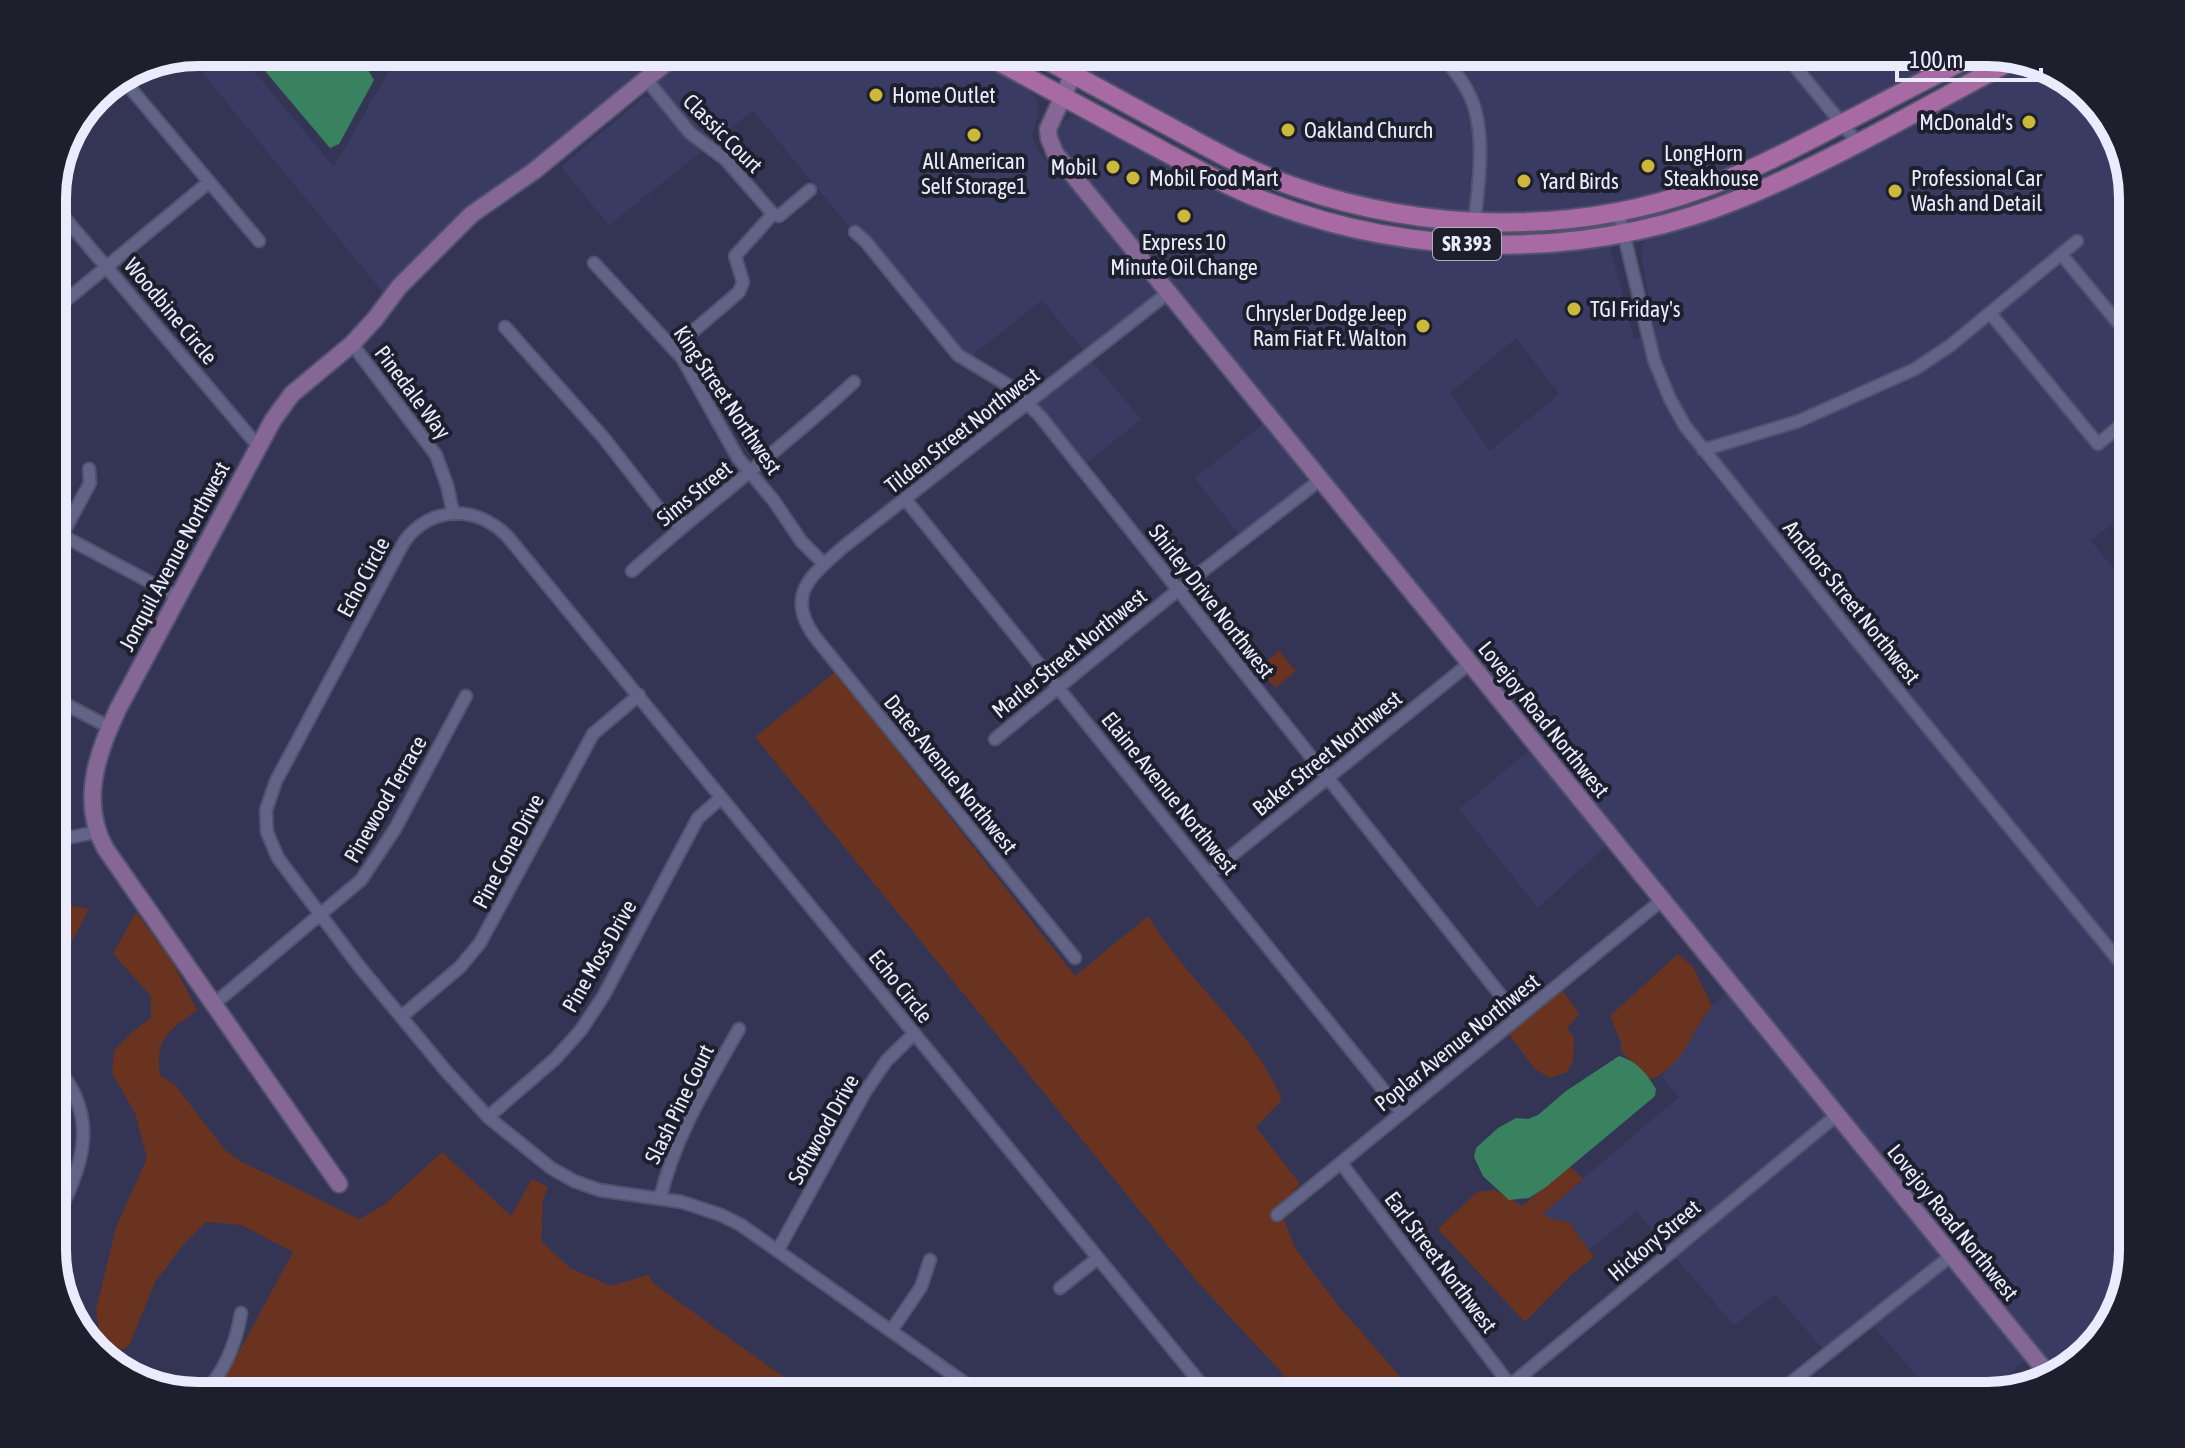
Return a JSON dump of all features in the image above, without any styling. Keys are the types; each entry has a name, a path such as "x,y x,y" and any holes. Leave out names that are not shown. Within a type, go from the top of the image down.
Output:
{"main road":[{"name":"SR 393","path":"1006,66 1194,168 1264,200 1354,229 1411,240 1472,244 1538,243 1623,232 1677,220 1742,198 1999,67"},
{"name":"SR 393","path":"1058,66 1214,152 1304,190 1404,215 1474,222 1547,221 1618,210 1701,190 1739,175 1953,66"},
{"path":"1297,212 1304,190"}],"street":[{"name":"Jonquil Avenue Northwest","path":"339,1184 112,859 97,832 93,802 94,773 101,745 258,446 292,394 352,344 399,287 472,214 534,171 662,66"},
{"path":"1449,66 1469,93 1480,131 1472,244"},
{"path":"1795,66 1857,142"},
{"name":"Lovejoy Road Northwest","path":"1073,74 1048,129 1055,153 2044,1369"},
{"name":"Classic Court","path":"646,79 690,133 725,159 773,214"},
{"path":"129,86 259,241"},
{"path":"66,300 209,182"},
{"path":"691,333 739,292 743,282 735,256 773,214 779,216 810,190"},
{"name":"Anchors Street Northwest","path":"1618,210 1635,272 1646,333 1661,379 1703,450 2119,961"},
{"name":"Woodbine Circle","path":"66,219 258,446"},
{"name":"Shirley Drive Northwest","path":"855,232 876,253 958,355 1011,387 1028,403 1518,1017"},
{"path":"1703,450 1837,405 1915,369 1941,353 2077,241"},
{"path":"2061,254 2119,324"},
{"name":"King Street Northwest","path":"594,263 682,358 738,458 774,501 801,541 824,564"},
{"name":"Tilden Street Northwest","path":"801,611 802,592 824,564 1168,293"},
{"path":"1990,313 2098,444 2119,427"},
{"path":"505,327 603,437 667,519 677,524 687,522"},
{"name":"Pinedale Way","path":"352,344 432,448 444,474 453,512"},
{"name":"Sims Street","path":"632,571 687,522 750,474 854,382"},
{"path":"66,519 90,483 89,469"},
{"name":"Marler Street Northwest","path":"995,739 1178,590 1320,480"},
{"name":"Elaine Avenue Northwest","path":"906,500 1402,1113"},
{"name":"Echo Circle","path":"963,1382 778,1250 721,1215 682,1202 599,1190 566,1178 551,1168 488,1117 401,1017 320,915 271,845 267,832 269,797 404,542 415,528 429,519 453,512 469,513 500,529 1198,1380"},
{"path":"66,538 178,597"},
{"name":"Dates Avenue Northwest","path":"801,611 815,637 904,750 1075,958"},
{"name":"Baker Street Northwest","path":"1210,873 1470,663"},
{"name":"Pine Cone Drive","path":"401,1017 460,967 480,943 593,734 639,695"},
{"name":"Pinewood Terrace","path":"214,1004 361,880 376,861 466,696"},
{"path":"66,704 109,727"},
{"name":"Pine Moss Drive","path":"488,1117 555,1059 581,1030 604,995 698,818 721,798"},
{"path":"66,838 97,832"},
{"name":"Poplar Avenue Northwest","path":"1277,1215 1662,900"},
{"name":"Slash Pine Court","path":"660,1199 680,1138 739,1029"},
{"name":"Softwood Drive","path":"778,1250 871,1081 914,1034"},
{"path":"66,1079 77,1100 84,1138 76,1178 66,1198"},
{"name":"Hickory Street","path":"1514,1382 1837,1115"},
{"name":"Earl Street Northwest","path":"1341,1163 1508,1382"},
{"path":"1792,1382 1952,1255"},
{"path":"1060,1288 1098,1258"},
{"path":"891,1331 921,1287 930,1260"},
{"path":"214,1382 234,1346 241,1313"}],"shaded area":[{"path":"197,66 250,66 334,167 389,71 381,66 655,66 386,296"},
{"path":"261,66 366,66 374,80 339,144 330,148"},
{"path":"669,66 984,66 1029,90 1036,99 1039,112 1032,136 1040,154 1048,163 1052,159 1161,292 1085,352 1042,300 970,357 871,238 855,225 851,229 753,110 711,144 694,130 653,79"},
{"path":"1076,66 1443,66 1469,107 1474,132 1470,210 1450,212 1386,204 1340,194 1256,164"},
{"path":"1456,66 1710,66 1714,71 1720,66 1787,66 1831,119 1715,177 1620,202 1585,209 1526,213 1480,211 1485,130 1474,90"},
{"path":"1802,66 1935,66 1841,114"},
{"path":"2015,70 2030,73 2065,92 2109,147 2118,180 2119,315 2069,254 2084,241 2078,234 1948,341 1913,365 1797,416 1705,444 1675,396 1659,357 1652,334 1655,332 1641,255 1643,242 1772,197"},
{"path":"644,97 654,98 686,137 702,151 609,225 561,167"},
{"path":"1075,116 1268,214 1319,231 1440,255 1531,255 1610,247 1634,339 1642,337 1665,402 1698,456 2119,970 2118,1268 2112,1293 2097,1324 2074,1349 2051,1365 1062,149 1057,137 1061,125","holes":["1516,338 1559,394 1490,451 1450,393"]},
{"path":"2060,261 2119,333 2119,420 2099,437 1998,313"},
{"path":"1989,320 2096,451 2119,432 2119,517 2091,541 2119,575 2119,952 1712,452 1800,426 1917,374 1939,361"},
{"path":"1091,360 1141,419 1086,464 1036,404"},
{"path":"1266,422 1313,479 1240,536 1195,478"},
{"path":"1279,651 1296,671 1275,688 1258,668"},
{"path":"835,672 1075,976 1148,916 1181,963 1254,1051 1282,1100 1256,1127 1300,1184 1270,1216 1276,1223 1283,1217 1295,1248 1336,1303 1405,1382 1290,1382 1196,1280 755,737"},
{"path":"1532,748 1609,843 1538,908 1459,809"},
{"path":"66,905 89,909 66,952"},
{"path":"136,912 173,963 197,1010 166,1036 160,1052 160,1075 176,1086 225,1150 240,1161 359,1219 384,1205 442,1152 511,1216 532,1179 548,1187 543,1199 541,1241 570,1268 611,1286 648,1275 654,1284 790,1382 223,1382 293,1252 241,1225 206,1222 183,1245 155,1282 129,1346 115,1352 100,1338 96,1310 116,1227 147,1158 135,1113 112,1073 114,1051 151,1018 151,996 113,954"},
{"path":"1678,954 1693,967 1712,1006 1677,1060 1659,1076 1647,1080 1621,1050 1621,1042 1610,1016"},
{"path":"1561,988 1579,1014 1567,1029 1574,1037 1573,1061 1567,1072 1550,1078 1535,1069 1507,1032"},
{"path":"1728,992 1830,1114 1668,1248 1636,1211 1590,1250 1569,1222 1542,1214 1679,1097 1662,1077 1710,1008"},
{"path":"1619,1056 1636,1064 1645,1073 1656,1089 1655,1096 1529,1198 1509,1200 1483,1176 1474,1157 1476,1148 1498,1128 1516,1118 1528,1119 1538,1115 1566,1091"},
{"path":"1836,1122 1944,1255 1824,1350 1775,1294 1734,1325 1674,1256"},
{"path":"1570,1166 1583,1179 1543,1214 1551,1219 1569,1222 1594,1257 1571,1275 1525,1322 1438,1229 1477,1192 1495,1190 1522,1206"},
{"path":"1950,1262 2027,1359 2001,1381 1922,1382 1872,1324"}],"place":[{"name":"Home Outlet","path":"876,95"},
{"name":"McDonald's","path":"2029,122"},
{"name":"Oakland Church","path":"1288,130"},
{"name":"All American Self Storage1","path":"974,135"},
{"name":"LongHorn Steakhouse","path":"1648,166"},
{"name":"Mobil","path":"1113,167"},
{"name":"Mobil Food Mart","path":"1133,178"},
{"name":"Yard Birds","path":"1524,181"},
{"name":"Professional Car Wash and Detail","path":"1895,191"},
{"name":"Express 10 Minute Oil Change","path":"1184,216"},
{"name":"TGI Friday's","path":"1574,309"},
{"name":"Chrysler Dodge Jeep Ram Fiat Ft. Walton","path":"1423,326"}]}
